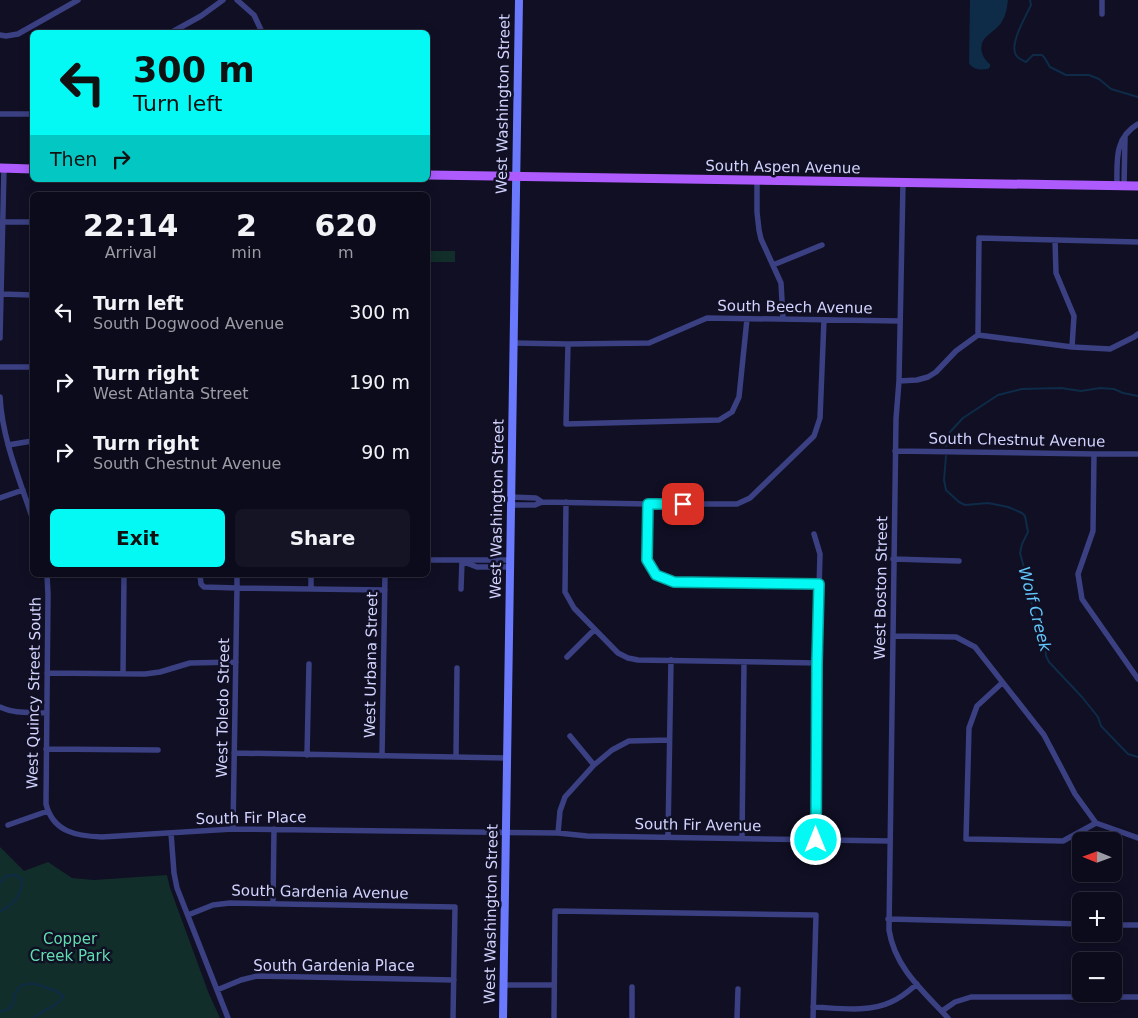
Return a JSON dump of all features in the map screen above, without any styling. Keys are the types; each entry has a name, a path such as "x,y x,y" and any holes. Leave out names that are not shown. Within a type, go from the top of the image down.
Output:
{"main road":[{"name":"West Washington Street","path":"503,1018 519,0"},
{"path":"2,168 30,169"},
{"name":"South Aspen Avenue","path":"430,175 1138,186"}],"street":[{"path":"0,35 18,34 78,0"},
{"path":"176,30 201,16 223,0"},
{"path":"237,0 254,15 261,30"},
{"path":"1102,0 1102,14"},
{"path":"0,114 30,114"},
{"path":"1120,186 1125,135 1130,128 1138,124"},
{"path":"0,338 2,168"},
{"path":"757,181 758,230 781,283 783,319"},
{"name":"West Boston Street","path":"902,183 899,381 896,418 888,920 890,937 897,958 908,974 948,1018"},
{"path":"2,222 30,222"},
{"path":"978,335 979,238 1138,242"},
{"path":"1055,240 1056,273 1074,316 1072,347"},
{"path":"773,265 822,245"},
{"path":"1,294 30,294"},
{"name":"South Beech Avenue","path":"514,343 649,343 707,318 900,321"},
{"path":"568,344 566,424 719,420 732,412 739,397 747,318"},
{"path":"511,501 535,505 542,502 736,504 750,498 814,436 820,418 824,320"},
{"path":"899,381 928,377 936,372 956,351 978,335 1072,347 1110,349 1138,334"},
{"path":"0,367 30,367"},
{"path":"0,396 8,445 30,511"},
{"path":"8,445 30,441"},
{"name":"South Chestnut Avenue","path":"896,451 1138,454"},
{"path":"1094,454 1093,531 1078,574 1082,599 1138,678"},
{"path":"0,498 23,490"},
{"path":"566,502 565,592 574,608 618,653 638,660 817,663"},
{"path":"648,504 647,560 656,575 674,582 819,584"},
{"path":"814,534 820,554 816,840"},
{"path":"894,559 959,561"},
{"path":"430,560 462,561 477,566 510,564"},
{"path":"461,589 462,561"},
{"name":"West Quincy Street South","path":"47,577 45,796 48,811"},
{"path":"123,674 124,577"},
{"path":"200,577 201,584 204,587 385,590"},
{"name":"West Toledo Street","path":"233,829 237,577"},
{"path":"311,577 311,588"},
{"name":"West Urbana Street","path":"382,756 385,577"},
{"path":"566,657 594,630"},
{"path":"893,636 956,637 975,647 1044,735 1075,794 1096,822 1138,838"},
{"path":"668,837 671,660"},
{"path":"47,673 153,674 198,662 236,662"},
{"path":"742,838 744,663"},
{"path":"307,755 309,664"},
{"path":"456,757 457,668"},
{"path":"1002,683 977,706 969,728 966,839 1063,841 1096,822"},
{"path":"0,707 8,711 46,713"},
{"path":"570,736 594,765"},
{"path":"558,833 560,811 566,797 594,765 612,750 629,740 669,740"},
{"path":"46,749 158,750"},
{"path":"234,753 507,758"},
{"path":"8,826 48,811"},
{"name":"South Fir Place","path":"48,811 61,828 81,836 102,837 233,829 506,833"},
{"path":"273,904 274,829"},
{"path":"171,832 175,880 228,1018"},
{"name":"South Fir Avenue","path":"506,833 890,841"},
{"name":"South Gardenia Avenue","path":"188,915 220,904 455,906 454,980"},
{"path":"554,1018 555,912 816,914 813,1018"},
{"path":"888,920 1072,924"},
{"path":"1122,925 1138,925"},
{"name":"South Gardenia Place","path":"216,990 241,980 258,976 454,980"},
{"path":"453,1018 454,980"},
{"path":"813,1008 881,1006 901,997 917,984"},
{"path":"504,985 554,985"},
{"path":"632,987 632,1018"},
{"path":"737,1018 738,989"},
{"path":"942,1012 955,1002 971,997 1138,997"}],"green space":[{"path":"430,251 455,251 455,262 430,262"},
{"name":"Copper Creek Park","path":"0,847 24,871 48,862 72,878 94,880 167,875 209,994 220,1018 0,1018"}],"water":[{"path":"970,0 1008,0 1003,20 986,37 981,47 983,54 990,64 988,69 975,68 969,63"}],"waterway":[{"name":"Wolf Creek","path":"1030,0 1031,5 1016,37 1014,50 1018,58 1026,62 1033,55 1042,55 1050,67 1066,75 1089,75 1099,79 1111,89 1138,97"},
{"path":"946,446 950,432 963,418 998,395 1022,389 1061,388 1081,391 1100,388 1114,389 1138,396"},
{"name":"Wolf Creek","path":"946,456 944,480 946,490 959,502 965,505 988,503 1008,507 1025,516 1028,532 1020,553 1025,571 1025,584 1045,643 1046,656 1049,662 1098,717 1101,726 1128,754 1138,757"},
{"path":"0,883 6,876 15,875 22,879 19,894 9,906 0,911"},
{"path":"0,1012 11,1007 16,992 21,986 33,984 63,996 57,1003 34,1018"}],"route":[{"path":"683,504 648,504 647,560 656,575 674,582 819,584 816,840"}]}
